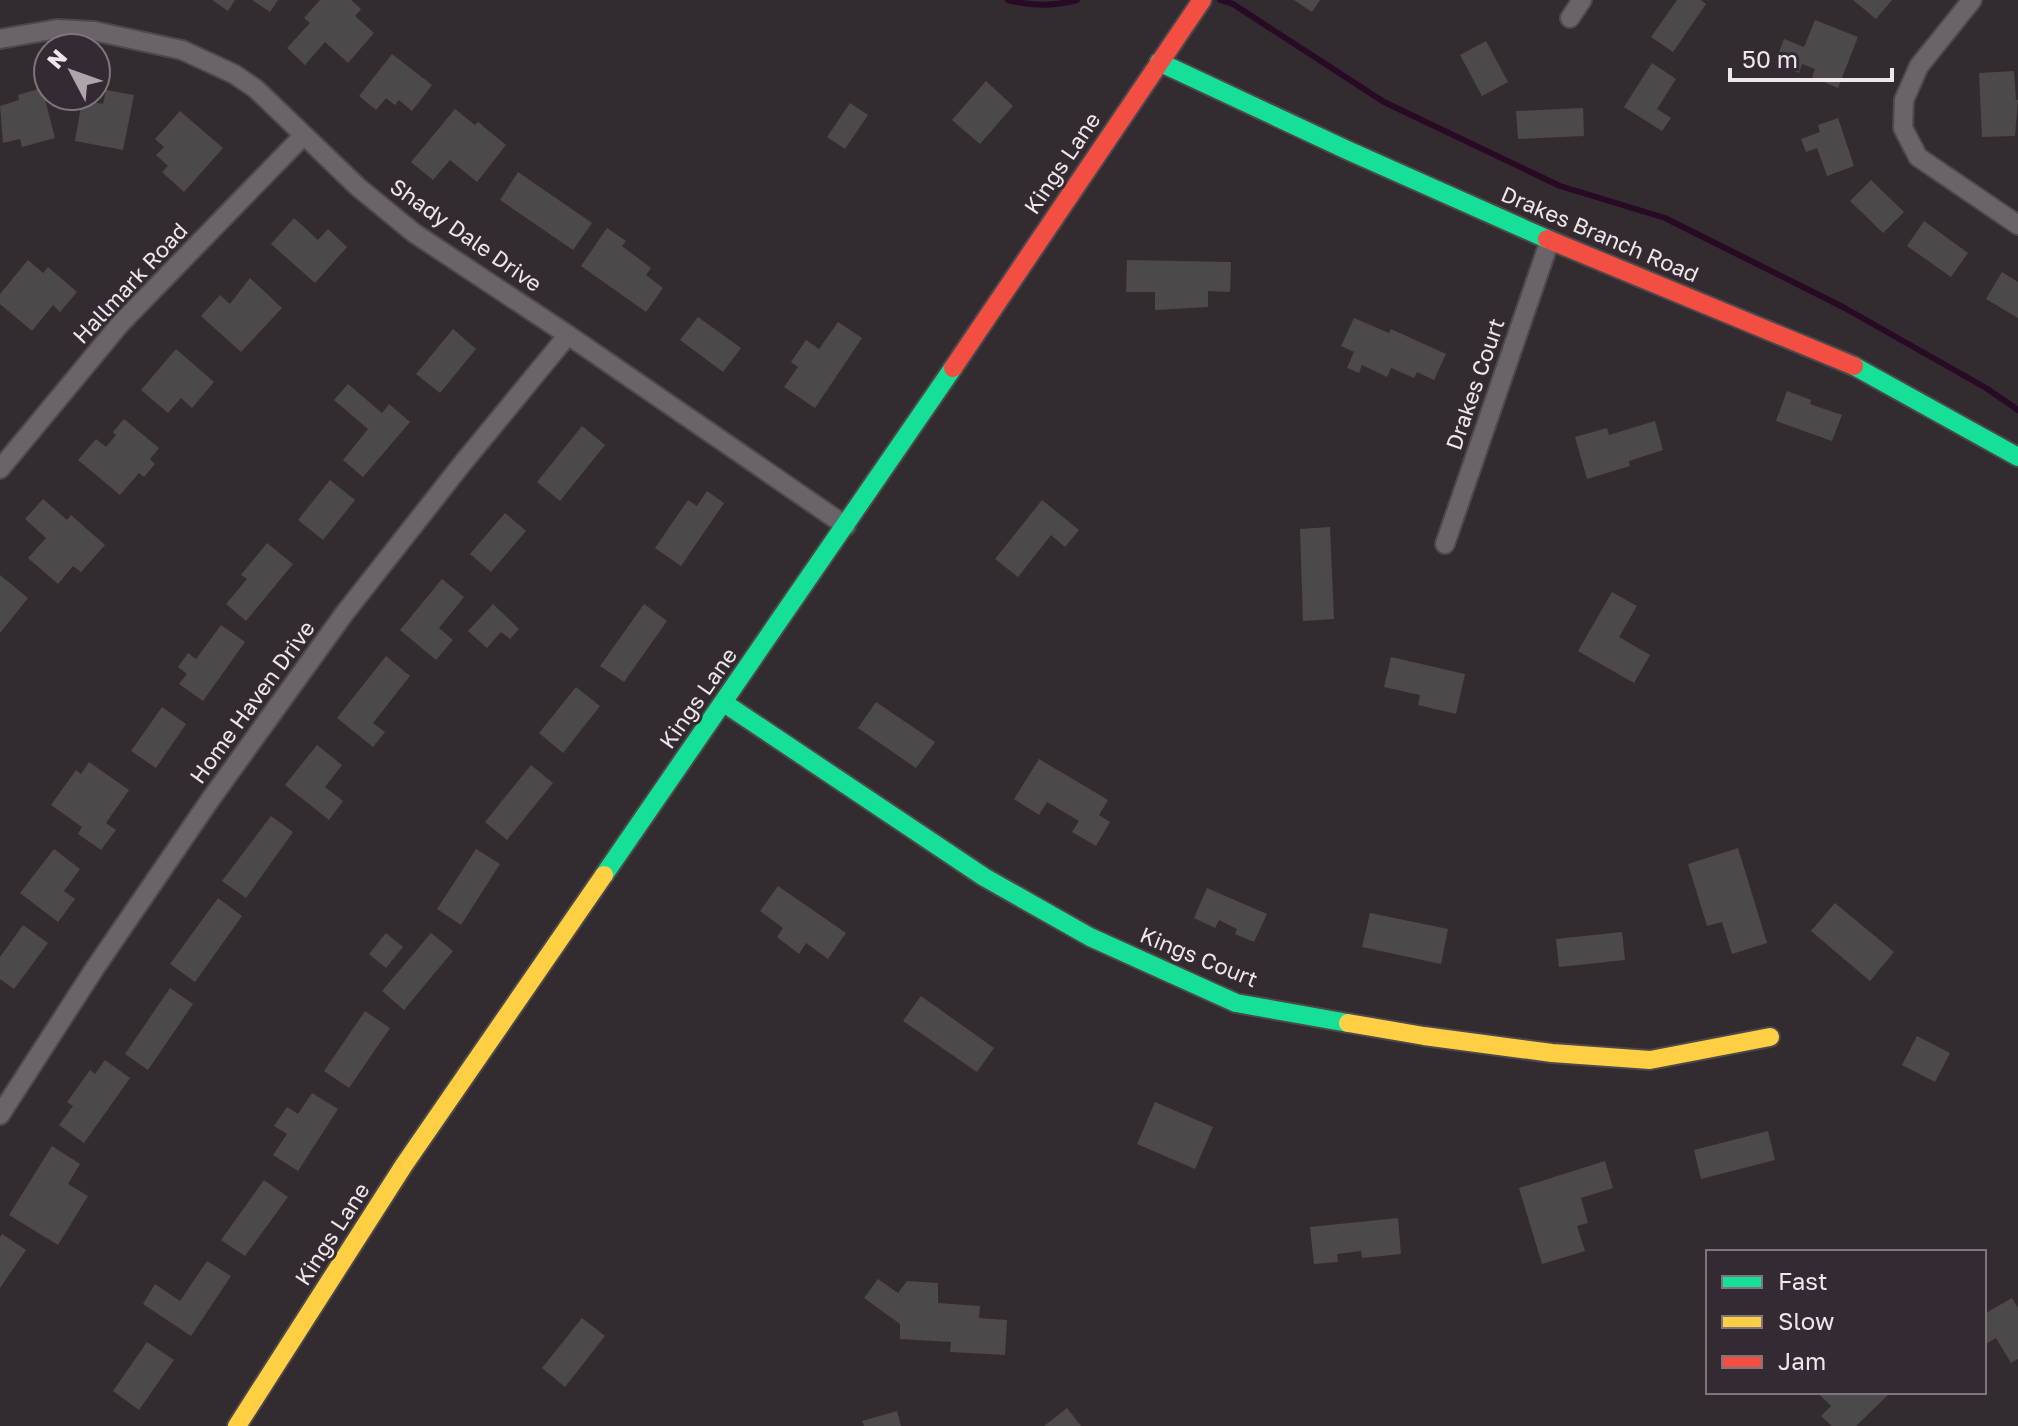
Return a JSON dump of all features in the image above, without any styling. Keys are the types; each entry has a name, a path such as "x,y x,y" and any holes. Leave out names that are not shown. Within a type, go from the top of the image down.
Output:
{"street":[{"name":"Kings Lane","path":"237,1426 404,1165 846,526 1202,0"},
{"path":"1570,18 1582,0"},
{"path":"1972,0 1919,66 1904,100 1903,128 1918,157 2018,225"},
{"name":"Shady Dale Drive","path":"0,39 57,29 94,31 182,50 234,74 256,89 377,204 414,233 846,526"},
{"name":"Drakes Branch Road","path":"1159,62 1550,240 1868,372 2018,457"},
{"name":"Hallmark Road","path":"0,469 121,323 303,136"},
{"name":"Drakes Court","path":"1445,544 1550,240"},
{"name":"Home Haven Drive","path":"0,1115 6,1091 344,614 568,335"},
{"name":"Kings Court","path":"724,703 984,877 1090,937 1236,1003 1424,1036 1552,1053 1650,1060 1770,1037"}],"building":[{"path":"212,0 235,0 228,11"},
{"path":"252,0 278,0 270,12"},
{"path":"320,0 351,0 361,9 355,16 374,33 348,63 325,42 305,65 287,48 310,23 304,18"},
{"path":"1294,0 1320,0 1312,12"},
{"path":"1677,0 1701,0 1706,4 1673,52 1651,37"},
{"path":"1853,0 1892,0 1876,19"},
{"path":"1815,20 1858,37 1838,88 1812,77 1815,69 1802,64 1799,73 1775,63 1784,39 1804,47"},
{"path":"1486,41 1508,82 1482,96 1460,55"},
{"path":"392,54 432,85 412,111 399,100 395,105 386,98 376,110 359,96"},
{"path":"1652,63 1676,79 1657,109 1671,118 1662,131 1624,107"},
{"path":"2014,71 2018,100 2015,136 1982,137 1979,73"},
{"path":"986,81 1013,106 980,144 952,120"},
{"path":"32,91 32,112 48,112 55,138 22,147 20,139 3,143 0,106 19,100 18,95"},
{"path":"112,91 134,95 123,150 75,141 80,112 112,112"},
{"path":"850,103 868,115 845,149 827,137"},
{"path":"1583,108 1584,136 1518,139 1516,111"},
{"path":"455,109 475,125 478,122 506,145 477,182 450,160 433,180 411,162"},
{"path":"180,111 223,148 184,192 162,172 168,166 156,155 164,147 155,139"},
{"path":"1838,118 1854,166 1827,176 1817,148 1806,152 1801,139 1820,132 1818,125"},
{"path":"518,172 592,223 573,250 500,200"},
{"path":"1871,180 1904,212 1883,233 1850,201"},
{"path":"294,218 318,240 328,229 347,247 315,283 271,244"},
{"path":"1924,221 1968,253 1951,277 1907,246"},
{"path":"607,228 626,241 622,246 651,268 646,275 663,288 646,312 581,266"},
{"path":"28,260 43,273 48,267 77,292 60,312 53,305 32,331 0,304 0,294"},
{"path":"1127,260 1231,262 1230,292 1208,291 1208,307 1155,310 1155,292 1126,292"},
{"path":"2002,272 2018,282 2018,318 1986,299"},
{"path":"250,278 282,308 241,352 201,316 220,295 230,304"},
{"path":"698,317 741,348 723,372 680,340"},
{"path":"1354,318 1389,333 1391,329 1446,354 1434,380 1417,372 1414,378 1391,368 1387,377 1362,365 1359,373 1347,368 1354,352 1341,346"},
{"path":"838,322 862,338 815,408 784,387 798,367 791,362 806,340 819,349"},
{"path":"453,329 476,349 440,393 416,374"},
{"path":"176,349 214,382 192,408 181,398 168,413 141,390"},
{"path":"348,384 382,413 389,404 410,422 363,477 343,460 368,429 334,400"},
{"path":"1787,391 1811,400 1810,404 1842,415 1832,441 1776,421"},
{"path":"124,419 159,448 150,459 155,464 144,477 139,473 120,495 78,460 96,439 106,447"},
{"path":"1655,421 1663,450 1629,461 1630,466 1587,479 1575,437 1607,428 1609,435"},
{"path":"582,426 605,445 560,501 537,482"},
{"path":"330,480 355,500 323,540 298,520"},
{"path":"707,491 724,503 681,566 655,548 688,500 697,506"},
{"path":"43,499 67,520 71,515 105,545 81,572 73,566 58,584 28,558 46,538 25,519"},
{"path":"1042,500 1079,530 1065,547 1051,535 1018,577 995,559"},
{"path":"505,513 526,531 491,572 470,554"},
{"path":"1330,527 1334,619 1303,621 1300,529"},
{"path":"267,543 293,564 246,621 226,604 247,579 241,575"},
{"path":"0,575 28,598 0,633"},
{"path":"442,579 464,597 439,628 453,640 436,660 400,630"},
{"path":"1612,592 1637,606 1619,637 1650,655 1634,683 1578,651"},
{"path":"493,604 519,629 510,639 501,632 487,648 468,631"},
{"path":"644,604 667,621 624,682 600,666"},
{"path":"221,625 245,642 203,701 179,684 187,674 178,667 188,653 196,659"},
{"path":"386,656 410,676 373,723 385,732 373,747 337,718"},
{"path":"1391,657 1465,674 1456,714 1418,705 1420,695 1384,687"},
{"path":"576,687 600,706 563,753 539,733"},
{"path":"876,702 935,742 916,768 858,728"},
{"path":"162,707 186,724 156,768 131,751"},
{"path":"317,745 342,765 325,787 343,801 329,820 285,785"},
{"path":"1039,759 1108,800 1099,815 1110,822 1096,846 1072,832 1079,821 1047,802 1039,815 1014,799"},
{"path":"89,762 129,790 106,823 116,830 101,850 78,834 82,827 51,805 76,770 81,774"},
{"path":"531,765 553,783 507,840 485,822"},
{"path":"271,816 293,832 246,898 222,881"},
{"path":"1738,848 1767,943 1732,954 1722,922 1707,926 1688,864"},
{"path":"54,849 80,869 64,891 75,899 58,922 20,893"},
{"path":"476,849 500,864 461,925 437,909"},
{"path":"778,886 846,933 828,959 806,943 799,954 777,937 783,928 760,911"},
{"path":"1207,888 1267,914 1254,942 1235,934 1237,929 1219,920 1215,928 1194,918"},
{"path":"218,898 242,916 195,982 170,964"},
{"path":"1835,903 1894,952 1870,981 1811,931"},
{"path":"1370,913 1448,929 1441,964 1362,947"},
{"path":"23,925 48,943 14,989 0,979 0,957"},
{"path":"1622,932 1625,960 1559,967 1556,939"},
{"path":"386,933 403,947 386,968 369,954"},
{"path":"431,933 453,951 404,1010 382,991"},
{"path":"170,988 193,1004 148,1070 125,1054"},
{"path":"921,996 994,1048 977,1072 903,1021"},
{"path":"365,1011 390,1028 349,1088 324,1071"},
{"path":"1917,1036 1950,1053 1935,1082 1902,1065"},
{"path":"105,1060 130,1078 84,1143 59,1125 73,1106 67,1102 90,1070 95,1074"},
{"path":"312,1093 338,1109 298,1171 273,1155 287,1134 274,1126 287,1107 298,1114"},
{"path":"1155,1102 1213,1127 1195,1169 1137,1144"},
{"path":"1768,1131 1775,1160 1701,1179 1694,1150"},
{"path":"52,1146 80,1164 68,1184 88,1196 58,1245 9,1215"},
{"path":"1605,1161 1613,1188 1581,1198 1588,1223 1577,1226 1585,1251 1542,1264 1519,1188"},
{"path":"264,1180 288,1197 245,1256 221,1240"},
{"path":"1398,1218 1401,1254 1362,1258 1361,1251 1337,1254 1338,1262 1314,1264 1310,1227"},
{"path":"2,1234 26,1250 0,1288 0,1237"},
{"path":"207,1261 231,1276 191,1336 143,1304 155,1284 180,1301"},
{"path":"878,1279 898,1293 907,1281 938,1283 938,1303 980,1306 979,1318 1007,1320 1005,1355 950,1352 951,1342 900,1339 900,1324 864,1298"},
{"path":"2012,1298 2018,1308 2018,1359 2011,1363 1996,1338 1986,1344 1986,1313"},
{"path":"582,1318 605,1336 565,1387 542,1368"},
{"path":"147,1342 174,1360 139,1410 113,1391"},
{"path":"1819,1394 1889,1394 1856,1426 1832,1426 1821,1416 1831,1406"},
{"path":"1067,1408 1081,1426 1044,1426"},
{"path":"897,1411 901,1426 864,1426 862,1421"}],"waterway":[{"path":"1008,0 1042,4 1077,0"},
{"path":"1220,0 1233,4 1384,102 1560,186 1665,218 1843,307 1986,388 2018,410"}],"traffic: fast":[{"path":"1159,62 1547,239"},
{"path":"1854,366 2018,457"},
{"path":"604,875 953,368"},
{"path":"724,703 984,877 1090,937 1236,1003 1348,1023"}],"traffic: slow":[{"path":"237,1426 404,1165 604,875"},
{"path":"1348,1023 1552,1053 1650,1060 1770,1037"}],"traffic: jam":[{"path":"953,368 1202,0"},
{"path":"1547,239 1854,366"}]}
